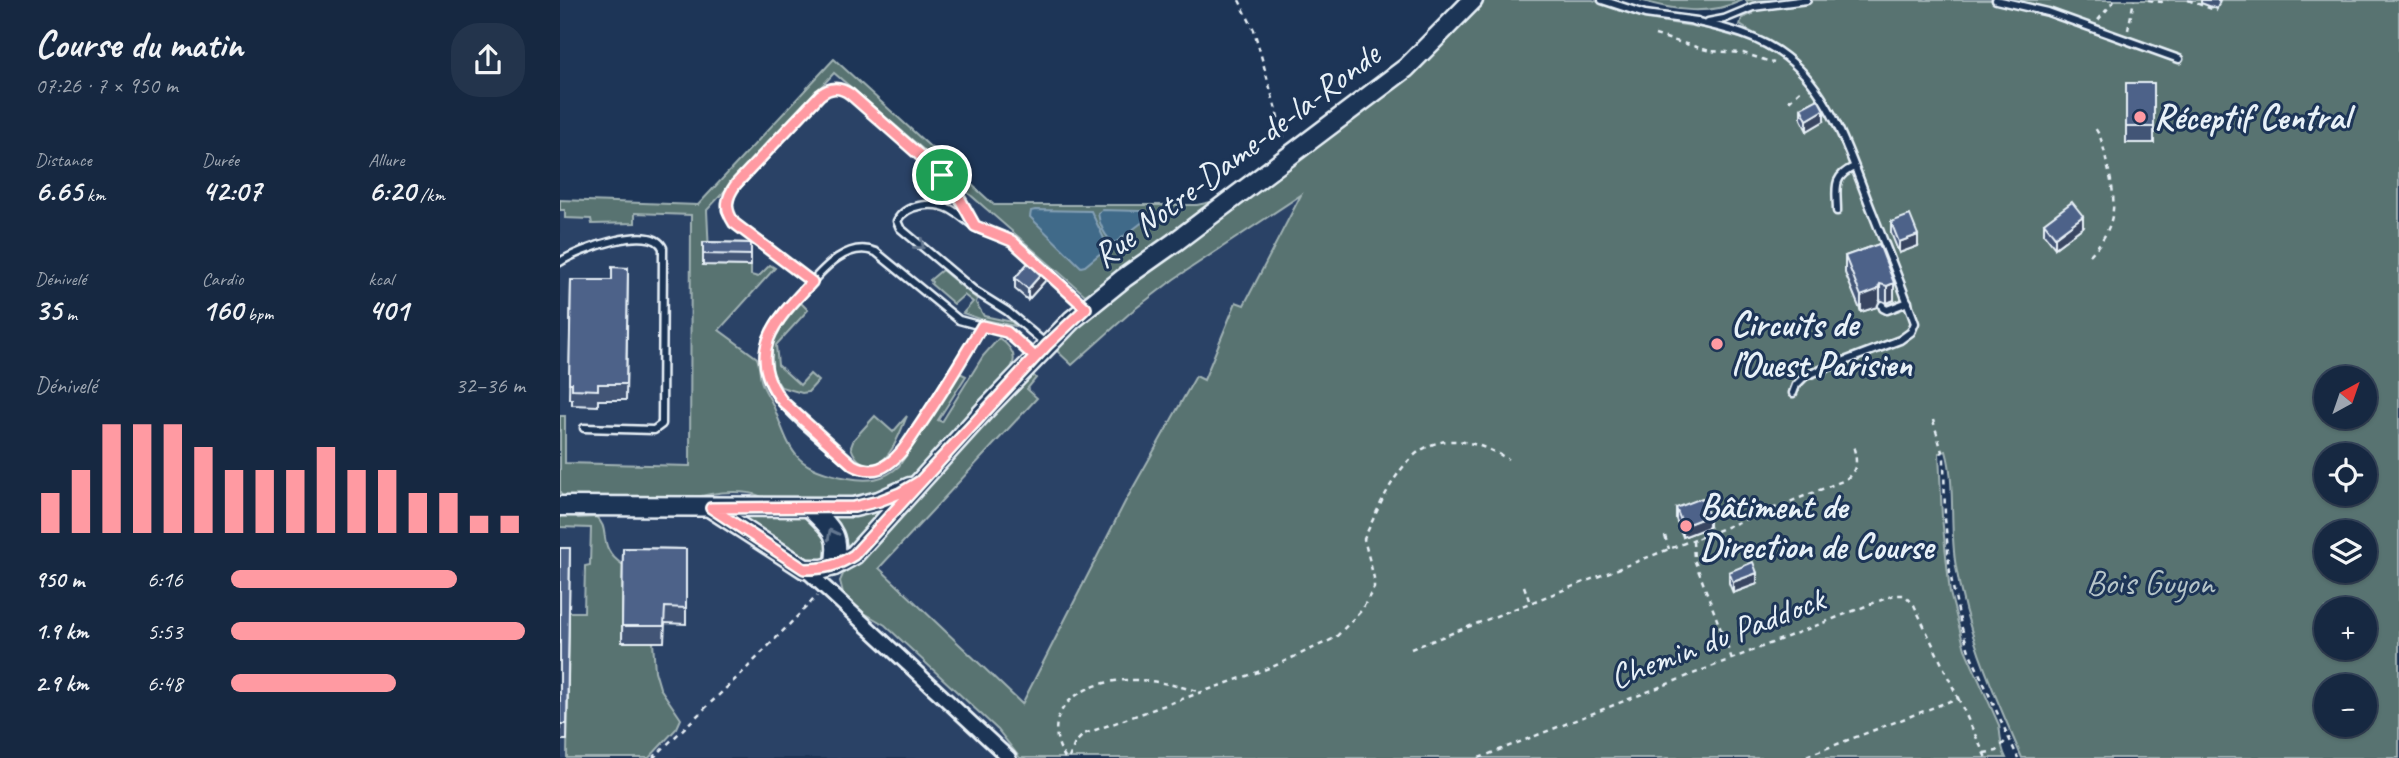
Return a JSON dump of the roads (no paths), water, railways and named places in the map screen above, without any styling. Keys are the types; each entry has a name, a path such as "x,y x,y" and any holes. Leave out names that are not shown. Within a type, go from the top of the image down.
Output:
{"main road":[{"name":"Rue Notre-Dame-de-la-Ronde","path":"804,569 834,566 854,555 1041,351 1086,308 1406,68 1473,0"},
{"name":"Rue Notre-Dame-de-la-Ronde","path":"560,506 854,507 879,501 920,481"},
{"path":"711,508 804,569"},
{"path":"810,508 835,536 838,547 834,566"}],"street":[{"path":"804,569 1009,758"}],"lane":[{"path":"1602,0 1645,14 1730,29 1757,39 1791,62 1810,82 1826,105 1854,167 1915,325 1908,335 1900,340 1805,376 1796,385 1793,393"},
{"path":"1753,7 1763,0"},
{"path":"1693,21 1714,22 1753,7 1808,0"},
{"path":"1996,0 2048,12 2179,59"},
{"path":"812,282 734,223 726,209 726,203 736,184 820,95 831,88 843,89 850,94 942,175 955,190 975,226"},
{"path":"1837,211 1838,178 1854,167"},
{"path":"1041,351 1007,311 975,291 900,228 897,221 903,212 914,207 938,205 948,208 975,226 1012,241 1086,308"},
{"path":"560,262 625,238 654,238 661,242 663,248 662,425 654,430 584,428"},
{"path":"982,326 905,447 885,466 874,470 862,469 849,463 790,410 773,390 766,371 765,350 773,327 781,315 832,261 856,250 869,250 883,258 953,316 966,323 982,326 1007,332 1041,351"},
{"path":"1882,305 1887,310 1908,302"}],"place":[{"name":"Réceptif Central","path":"2140,117"},
{"name":"Circuits de l’Ouest Parisien","path":"1717,344"},
{"name":"Bâtiment de Direction de Course","path":"1686,526"}],"park label":[{"name":"Bois Guyon","path":"2150,582"}]}
